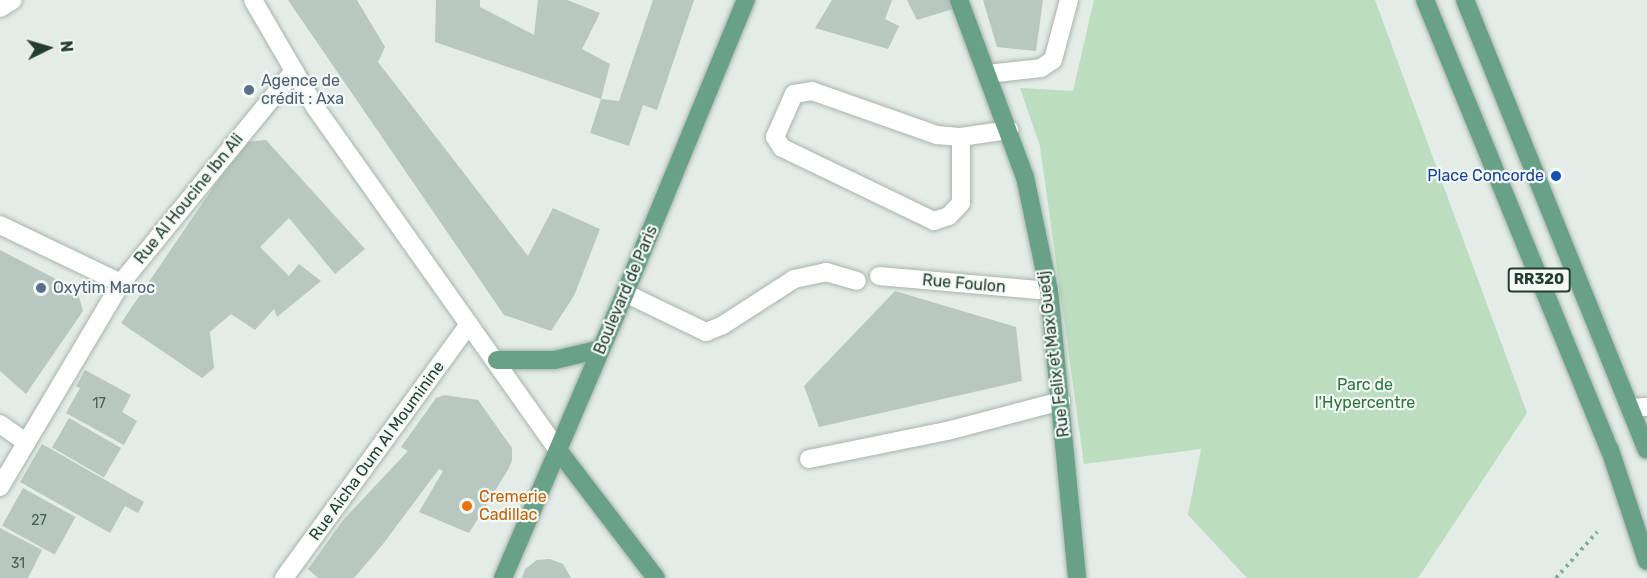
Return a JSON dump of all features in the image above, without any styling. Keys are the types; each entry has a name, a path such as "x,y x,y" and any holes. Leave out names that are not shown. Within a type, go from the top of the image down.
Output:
{"main road":[{"name":"Boulevard de Paris","path":"503,578 625,293 746,0"},
{"name":"Rue Felix et Max Guedj","path":"959,0 1025,177 1049,291 1077,578"},
{"name":"RR320","path":"1425,0 1610,450 1647,561"},
{"name":"RR320","path":"1465,0 1639,408 1647,450"},
{"path":"497,360 555,360 601,349"},
{"path":"558,450 656,578"}],"street":[{"path":"0,8 13,0"},
{"path":"253,0 315,106 497,360 558,450"},
{"path":"987,74 1041,68 1053,60 1059,47 1069,0"},
{"name":"Rue Al Houcine Ibn Ali","path":"0,487 121,283 294,71"},
{"path":"961,137 961,203 949,216 934,221 782,148 775,137 794,94 812,91 937,135 961,137 1009,130"},
{"path":"0,225 121,283"},
{"path":"625,293 706,332 723,325 802,276 826,272 857,281"},
{"name":"Rue Foulon","path":"879,276 1049,291"},
{"name":"Rue Aicha Oum Al Mouminine","path":"284,578 469,324"},
{"path":"808,459 948,431 1060,401"},
{"path":"0,424 26,442"}],"path":[{"path":"1556,578 1597,532"}],"green space":[{"name":"Parc de l'Hypercentre","path":"1094,0 1375,0 1527,413 1418,578 1247,578 1188,515 1201,449 1084,464 1040,146 1020,88 1073,91"}],"building":[{"path":"288,0 357,0 385,47 378,62 528,256 553,208 600,229 574,296 551,331 504,315"},
{"path":"436,0 480,0 480,7 534,35 538,0 567,0 600,13 582,49 610,64 601,99 435,42"},
{"path":"653,0 694,0 657,110 643,105 629,146 590,133 601,99 619,101"},
{"path":"832,0 892,0 885,19 899,26 888,49 815,28"},
{"path":"907,0 950,0 953,9 917,20"},
{"path":"983,0 1043,0 1036,51 997,47"},
{"path":"266,140 365,249 335,274 289,218 260,247 289,276 299,264 321,281 277,317 274,309 255,330 231,314 210,332 214,368 202,378 121,323 244,142"},
{"path":"0,250 77,290 83,311 26,394 0,371"},
{"path":"895,291 1016,327 1022,381 819,427 804,386"},
{"path":"85,370 131,395 122,412 137,421 124,445 66,413 80,388 76,386"},
{"path":"444,395 478,400 512,448 509,468 469,533 419,512 443,471 439,469 383,544 354,578 318,578 308,569 344,519 408,451 401,447 436,398"},
{"path":"69,418 121,448 104,477 52,447"},
{"path":"42,444 144,502 138,513 125,506 110,533 20,482"},
{"path":"23,488 75,517 55,555 2,526"},
{"path":"0,528 42,550 28,578 0,578"},
{"path":"550,559 563,564 571,578 522,578 525,569 537,560"}],"place":[{"name":"Agence de crédit : Axa","path":"249,90"},
{"name":"Place Concorde","path":"1556,176"},
{"name":"Oxytim Maroc","path":"41,288"},
{"name":"Cremerie Cadillac","path":"467,506"}]}
